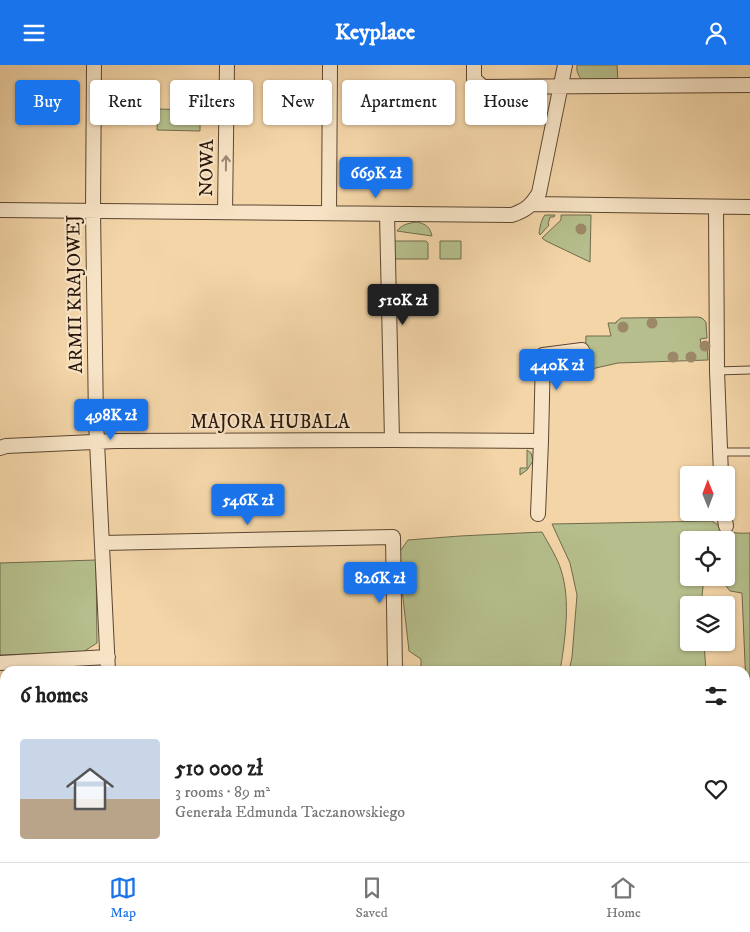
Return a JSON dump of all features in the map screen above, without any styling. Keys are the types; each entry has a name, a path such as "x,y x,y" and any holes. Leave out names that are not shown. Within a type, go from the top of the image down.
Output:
{"street":[{"name":"ARMII KRAJOWEJ","path":"94,65 93,211 96,441 108,666"},
{"name":"NOWA","path":"225,212 227,65"},
{"path":"329,213 330,65"},
{"path":"474,65 474,79 484,87 750,85"},
{"path":"0,210 512,215 523,211 532,204 539,193 565,65"},
{"path":"532,204 750,207"},
{"path":"716,207 717,371 721,466"},
{"path":"387,214 392,440"},
{"path":"538,515 543,355 582,350"},
{"name":"MAJORA HUBALA","path":"0,448 6,446 96,441 541,441"},
{"path":"102,543 394,537 395,666"},
{"path":"0,663 108,657"}],"lane":[{"path":"717,371 750,370"},
{"path":"720,452 750,452"}],"green space":[{"path":"577,65 617,65 618,82 583,82 577,72"},
{"path":"160,109 170,109 170,125 200,125 200,131 157,130 157,125 160,125"},
{"path":"545,215 555,215 550,217 549,225 540,235 540,226"},
{"path":"561,215 591,215 590,262 542,238 561,220"},
{"path":"417,222 427,226 432,236 397,231 404,225"},
{"path":"394,241 426,241 428,243 428,259 394,259"},
{"path":"440,241 461,241 461,259 440,259"},
{"path":"698,317 706,322 707,338 700,339 701,343 707,343 708,360 618,363 546,380 548,369 552,366 585,359 586,336 611,336 608,323 616,323 621,318"},
{"path":"527,450 531,453 533,461 527,470 520,475 520,468 527,468"},
{"path":"712,521 730,531 680,531 680,586 703,586 702,596 680,596 680,651 705,651 706,666 570,666 577,595 570,563 552,524"},
{"path":"542,532 560,566 566,594 565,634 561,666 421,666 421,659 409,651 398,554 408,540"},
{"path":"735,532 750,533 750,666 745,666 742,593 730,591 726,586 735,586"},
{"path":"96,560 97,643 83,652 0,655 0,563"}]}
